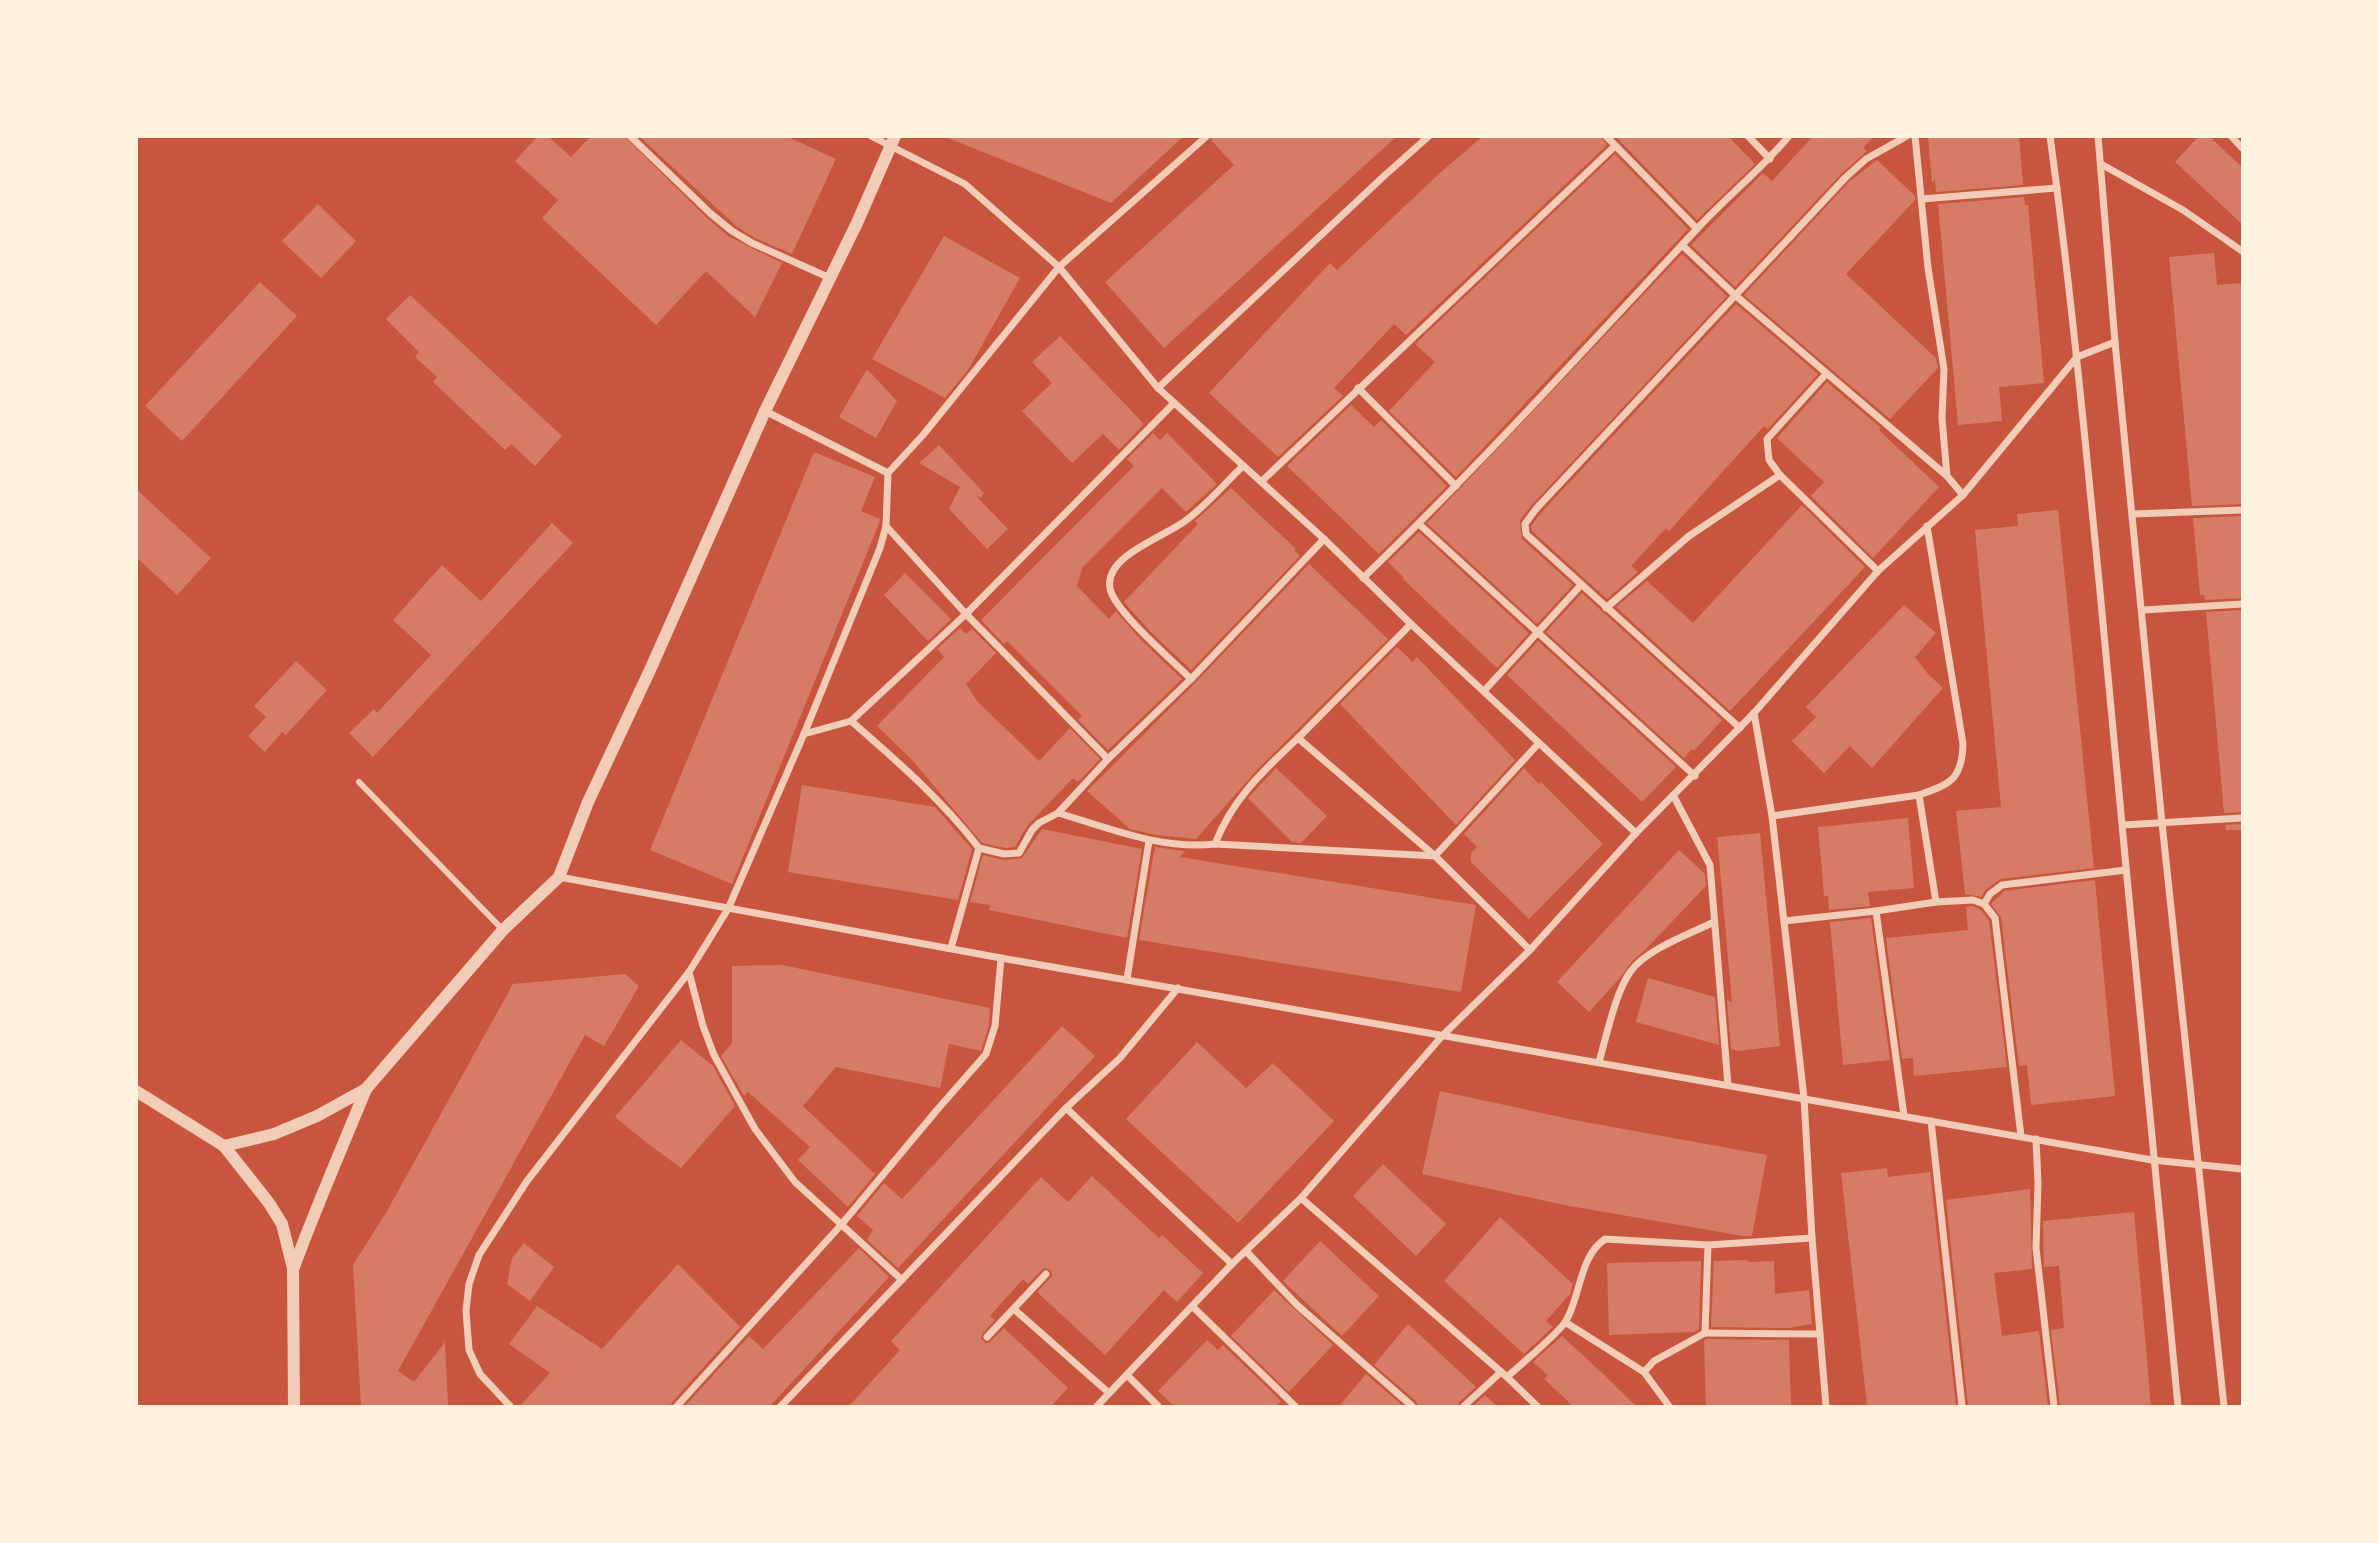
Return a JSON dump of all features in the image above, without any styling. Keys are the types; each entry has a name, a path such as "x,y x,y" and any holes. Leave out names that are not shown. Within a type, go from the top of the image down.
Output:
{"street":[{"path":"630,136 710,214 732,231 752,243 830,278"},
{"path":"871,136 893,142 965,184 1059,267 1158,388 1262,481 1636,833"},
{"path":"510,1406 480,1374 469,1350 466,1311 469,1284 479,1255 527,1181 689,972 728,909 872,570 886,526 888,472 923,435 1059,267 1207,136"},
{"path":"1158,388 1429,136"},
{"path":"1606,136 1697,229"},
{"path":"1748,136 1770,159"},
{"path":"1363,578 1456,486 1697,229 1770,159 1789,136"},
{"path":"1740,729 1580,586 1527,534 1525,524 1536,509 1845,178 1866,159 1907,136"},
{"path":"1915,136 1928,268 1944,369 1942,418 1947,476"},
{"path":"2050,136 2077,356 2123,825 2152,1160 2178,1406"},
{"path":"2098,136 2115,342 2162,823 2224,1406"},
{"path":"2231,136 2242,148"},
{"path":"293,1268 366,1089 503,930 559,877 588,802 765,411 893,142"},
{"path":"1262,481 1615,146"},
{"path":"2101,164 2183,210 2242,251"},
{"path":"1922,199 2057,188"},
{"path":"1682,245 1735,295 1947,476 1963,495"},
{"path":"1097,1406 1232,1264 1301,1198 1443,1035 1530,950 1636,833 1740,729 1878,571 1963,495 2077,356 2115,342"},
{"path":"1826,374 1767,439 1769,460 1780,475 1878,571"},
{"path":"1358,388 1456,486"},
{"path":"804,734 851,721 966,614 1174,403"},
{"path":"765,411 888,472"},
{"path":"1191,680 1122,610 1110,589 1110,578 1112,570 1121,560 1185,521 1244,466"},
{"path":"1606,608 1689,536 1780,475"},
{"path":"2133,513 2242,510"},
{"path":"1419,524 1695,776"},
{"path":"886,526 966,614 1108,759"},
{"path":"1772,816 1919,795 1944,786 1956,776 1961,765 1963,744 1927,526"},
{"path":"851,721 946,808 979,848 1004,855 1019,853 1032,830 1058,813 1108,759 1191,680 1324,539"},
{"path":"1484,691 1580,586"},
{"path":"2143,610 2242,604"},
{"path":"1216,844 1223,824 1247,788 1411,624"},
{"path":"1754,713 1772,816 1804,1098 1826,1406"},
{"path":"1298,738 1435,856 1530,950"},
{"path":"1435,856 1539,743"},
{"path":"359,782 503,930"},
{"path":"1673,795 1710,865 1728,1085"},
{"path":"1919,795 1936,902"},
{"path":"1058,813 1149,841 1193,846 1216,844 1435,856"},
{"path":"2123,825 2242,818"},
{"path":"1127,979 1149,841"},
{"path":"951,948 979,848"},
{"path":"1984,904 1990,894 2002,885 2126,870"},
{"path":"559,877 1001,958 2152,1160 2242,1169"},
{"path":"1784,921 1936,902 1973,900 1984,904 1995,918 2021,1136"},
{"path":"1876,911 1905,1116"},
{"path":"1599,1062 1621,989 1629,972 1669,944 1714,922"},
{"path":"677,1406 841,1225 986,1054 995,1027 1001,958"},
{"path":"689,972 703,1026 714,1055 755,1129 795,1182 902,1280"},
{"path":"782,1406 1066,1108 1120,1058 1178,988"},
{"path":"224,1146 274,1134 317,1116 366,1089"},
{"path":"136,1091 224,1146 282,1224 293,1268 294,1406"},
{"path":"1066,1108 1232,1264"},
{"path":"1931,1121 1962,1406"},
{"path":"2036,1139 2036,1248 2054,1406"},
{"path":"1301,1198 1537,1406"},
{"path":"1464,1406 1565,1322 1594,1247 1605,1239 1708,1245 1812,1238"},
{"path":"1704,1333 1708,1245"},
{"path":"1245,1251 1297,1305 1412,1406"},
{"path":"987,1338 1046,1274"},
{"path":"1193,1307 1295,1406"},
{"path":"1014,1309 1109,1393"},
{"path":"1565,1322 1644,1372 1669,1406"},
{"path":"1644,1372 1654,1361 1704,1333 1820,1334"},
{"path":"1127,1376 1158,1406"}],"building":[{"path":"538,136 548,136 571,157 591,136 624,136 728,236 782,263 755,317 706,271 656,325 542,218 558,200 515,161"},
{"path":"639,136 786,136 836,159 792,254 755,238 736,226"},
{"path":"948,136 1184,136 1111,203"},
{"path":"1213,136 1397,136 1164,348 1105,282 1234,165 1211,140"},
{"path":"1483,136 1600,136 1607,145 1406,335 1394,324 1334,388 1343,396 1278,457 1209,393 1330,263 1337,270"},
{"path":"1615,136 1728,136 1755,164 1697,220"},
{"path":"1813,136 1874,136 1863,148 1867,151 1841,174 1735,287 1691,245 1763,173 1772,181"},
{"path":"1928,136 2019,136 2023,185 1936,192 1935,179 1932,183"},
{"path":"2199,136 2209,136 2243,168 2243,225 2175,162"},
{"path":"1615,154 1688,229 1456,477 1389,411 1435,362 1415,344"},
{"path":"1877,160 1915,196 1915,200 1846,274 1936,358 1938,368 1890,419 1744,295 1849,182"},
{"path":"2024,197 2025,205 2028,205 2044,383 1999,387 2002,421 1958,425 1938,204"},
{"path":"318,204 356,241 321,278 282,241"},
{"path":"944,236 1020,278 968,370 945,398 872,359"},
{"path":"2214,253 2217,285 2243,283 2243,504 2192,506 2169,257"},
{"path":"1682,254 1727,296 1520,520 1522,539 1573,585 1537,624 1427,523"},
{"path":"260,282 297,316 182,441 145,406"},
{"path":"410,295 562,436 535,466 511,444 505,450 433,382 437,377 415,357 419,352 386,319"},
{"path":"1736,304 1818,374 1768,429 1764,426 1669,531 1666,528 1631,566 1638,572 1607,599 1532,531 1531,526"},
{"path":"1060,336 1144,424 1119,450 1103,434 1072,463 1022,411 1052,383 1032,362"},
{"path":"867,369 897,401 876,438 839,417"},
{"path":"1827,382 1881,428 1879,430 1939,487 1873,558 1811,496 1824,482 1777,438"},
{"path":"1351,405 1374,427 1381,420 1447,486 1379,554 1287,466"},
{"path":"1153,433 1160,440 1167,433 1217,484 1186,512 1162,488 1082,568 1077,586 1109,619 1116,611 1141,640 1182,679 1108,750 1078,720 1082,716 1007,641 1004,644 981,620 1134,466 1127,459"},
{"path":"939,445 984,493 981,498 975,495 1008,529 987,549 949,509 960,487 919,463"},
{"path":"814,452 875,477 861,511 880,521 732,884 650,850"},
{"path":"1231,488 1296,549 1294,550 1300,556 1191,670 1124,602 1198,524 1195,521"},
{"path":"136,489 211,558 177,595 136,557"},
{"path":"1802,505 1865,567 1730,711 1616,607 1647,581 1693,623"},
{"path":"2058,510 2094,868 2001,879 1986,889 1981,897 1965,894 1956,811 2001,807 1975,530 2018,526 2017,514"},
{"path":"2243,516 2243,598 2205,600 2204,595 2200,595 2193,518"},
{"path":"552,523 573,543 373,757 349,733 374,709 377,713 431,655 393,620 442,565 481,601"},
{"path":"1419,532 1529,633 1497,668 1388,562"},
{"path":"1309,564 1388,639 1257,770 1196,839 1130,829 1087,791"},
{"path":"905,573 951,619 928,641 884,595"},
{"path":"1582,593 1722,720 1694,751 1692,749 1684,758 1546,632"},
{"path":"1904,605 1936,633 1915,657 1943,688 1872,768 1850,746 1824,773 1792,741 1816,717 1806,707"},
{"path":"2243,610 2243,812 2224,813 2206,612"},
{"path":"960,628 966,634 972,629 996,653 966,684 977,701 1039,761 1070,728 1100,759 1078,782 1073,778 1027,826 1015,847 1005,848 982,843 913,761 877,726 944,657 937,649"},
{"path":"1538,641 1676,767 1642,802 1507,675"},
{"path":"1397,647 1413,662 1417,657 1515,760 1456,825 1340,704"},
{"path":"296,661 327,690 286,735 282,732 265,752 248,736 266,717 254,706"},
{"path":"1276,768 1327,816 1301,843 1292,842 1248,798"},
{"path":"1524,768 1603,844 1529,919 1471,862 1471,853 1477,847 1464,834"},
{"path":"802,785 935,807 972,849 958,900 788,872"},
{"path":"1908,818 1914,888 1868,892 1870,906 1829,910 1828,896 1824,896 1818,827"},
{"path":"2243,824 2243,830 2226,830 2225,825"},
{"path":"1042,829 1142,849 1127,938 989,910 990,905 970,902 983,855 1004,860 1022,858"},
{"path":"1760,833 1780,1046 1738,1051 1731,1049 1727,1000 1732,1002 1717,837"},
{"path":"1154,847 1185,851 1180,857 1476,905 1461,992 1139,940 1156,851"},
{"path":"1679,850 1705,874 1706,886 1634,959 1589,1012 1557,982"},
{"path":"2095,880 2115,1096 2031,1105 2027,1065 2019,1066 2001,917 1991,904 2004,891"},
{"path":"1966,907 1980,909 1989,920 2007,1067 1914,1076 1913,1058 1902,1059 1886,938 1968,930"},
{"path":"1871,918 1890,1060 1843,1065 1830,922"},
{"path":"782,965 990,1008 989,1025 981,1051 949,1044 940,1088 836,1067 803,1106 875,1174 848,1207 798,1160 810,1147 748,1092 744,1096 721,1056 732,1043 732,966"},
{"path":"625,974 639,986 604,1046 585,1035 398,1371 414,1382 445,1342 448,1405 451,1406 361,1406 353,1265 387,1211 513,984"},
{"path":"1648,978 1715,997 1719,1045 1636,1022"},
{"path":"1062,1026 1095,1056 898,1268 867,1240 873,1230 857,1216 884,1183 902,1199"},
{"path":"681,1040 713,1066 735,1106 681,1168 615,1117"},
{"path":"1197,1042 1246,1088 1273,1063 1334,1121 1238,1223 1126,1119"},
{"path":"1440,1091 1574,1120 1767,1155 1752,1236 1564,1205 1422,1174"},
{"path":"1383,1164 1446,1224 1416,1256 1353,1196"},
{"path":"1887,1168 1888,1177 1930,1172 1956,1406 1867,1406 1841,1173"},
{"path":"1092,1176 1159,1238 1162,1235 1203,1273 1177,1302 1164,1290 1105,1355 1037,1292 1052,1276 1051,1270 1044,1268 1028,1284 1023,1279 990,1316 995,1320 981,1338 985,1343 989,1343 1004,1328 1068,1388 1051,1406 849,1406 900,1350 891,1341 1041,1177 1068,1202"},
{"path":"2030,1189 2032,1269 1994,1273 2002,1336 2039,1331 2048,1406 1968,1406 1946,1200"},
{"path":"2134,1212 2151,1406 2060,1406 2051,1330 2064,1328 2059,1266 2044,1267 2043,1221"},
{"path":"1500,1217 1573,1284 1570,1294 1546,1321 1553,1327 1524,1354 1444,1281"},
{"path":"1320,1241 1379,1296 1342,1336 1283,1281"},
{"path":"524,1243 554,1267 530,1301 507,1284 512,1258"},
{"path":"859,1248 889,1277 770,1406 685,1406 749,1336 763,1349"},
{"path":"1748,1260 1747,1262 1774,1261 1775,1294 1809,1290 1812,1324 1789,1328 1711,1327 1714,1261"},
{"path":"1701,1261 1699,1329 1694,1332 1609,1335 1607,1263"},
{"path":"678,1264 740,1327 671,1406 520,1406 550,1373 509,1344 537,1306 602,1349"},
{"path":"1274,1290 1333,1345 1289,1392 1231,1336"},
{"path":"1408,1324 1476,1387 1458,1406 1418,1406 1416,1401 1374,1365"},
{"path":"1562,1336 1636,1406 1573,1406 1544,1379 1548,1375 1533,1362"},
{"path":"1207,1340 1218,1350 1223,1345 1281,1401 1276,1406 1174,1406 1158,1391"},
{"path":"1789,1340 1791,1406 1706,1406 1704,1341"},
{"path":"1366,1374 1403,1406 1339,1406"},
{"path":"1485,1395 1497,1406 1473,1406"}]}
